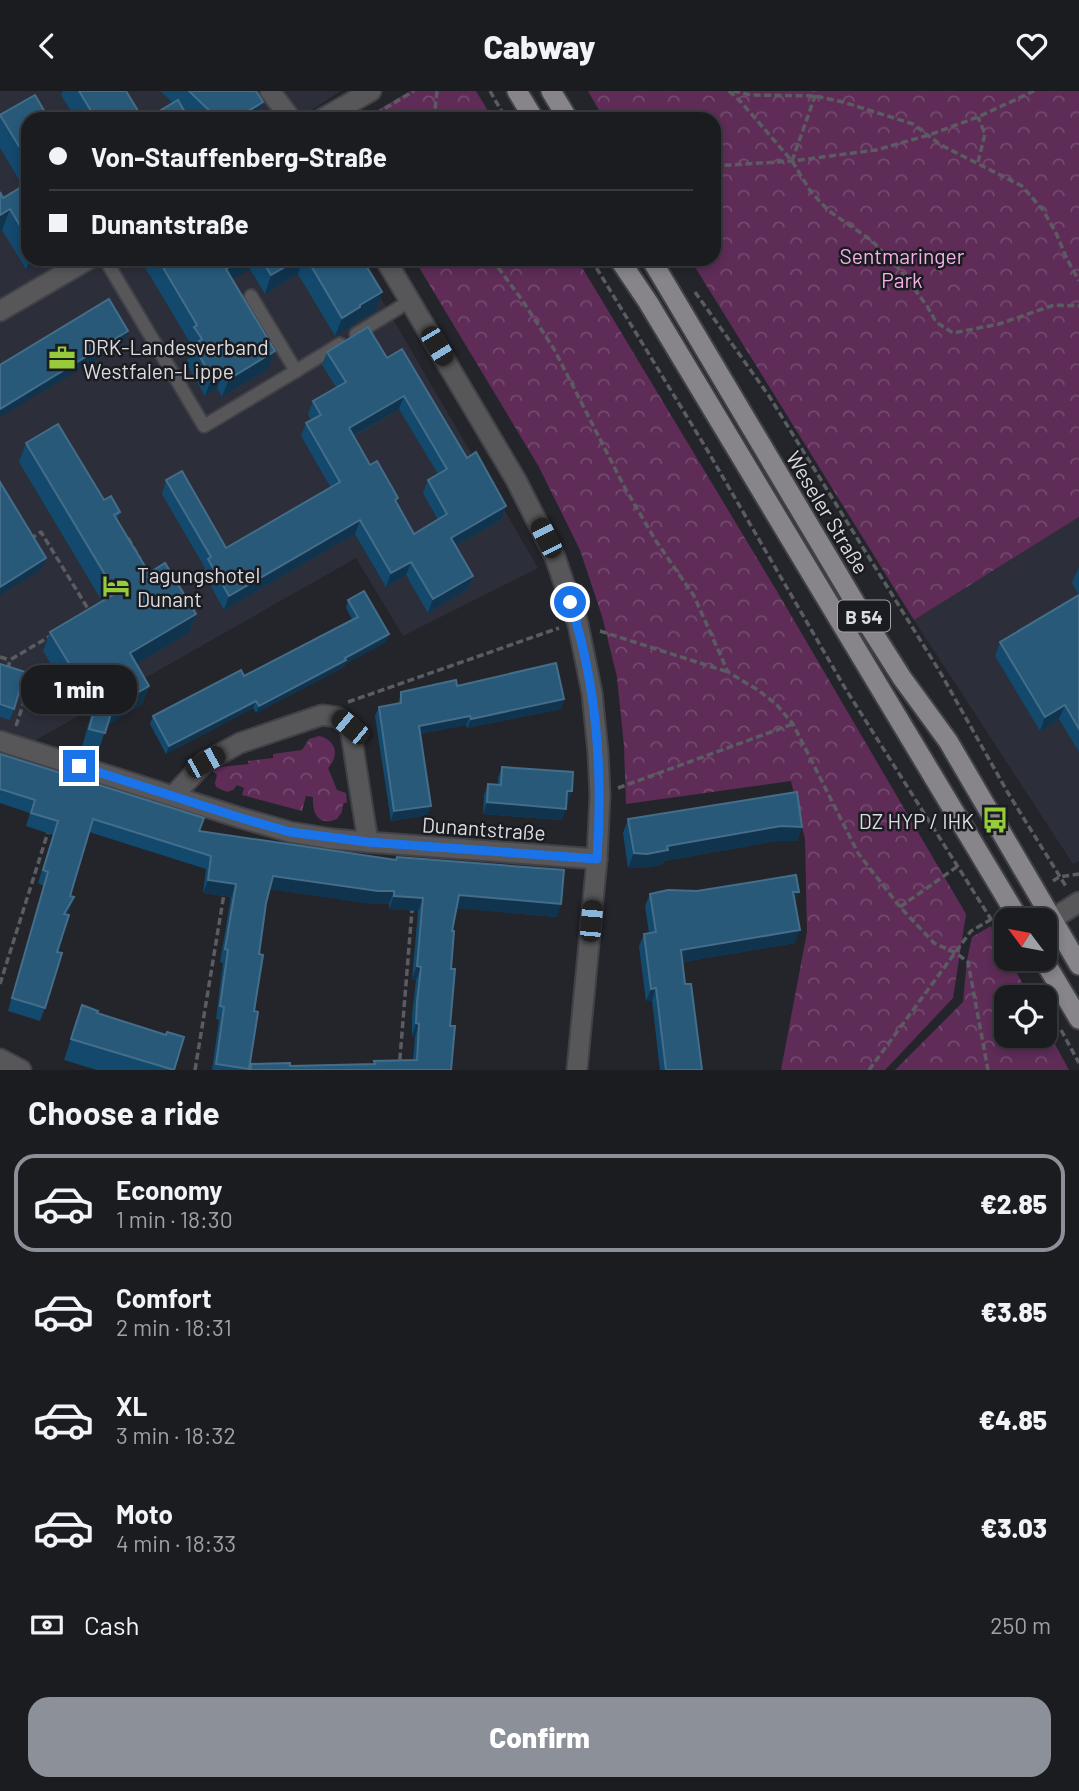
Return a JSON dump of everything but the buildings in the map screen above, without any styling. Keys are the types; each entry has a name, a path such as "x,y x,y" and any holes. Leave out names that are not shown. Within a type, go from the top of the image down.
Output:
{"main road":[{"path":"517,91 530,112"},
{"path":"551,91 564,112"},
{"name":"B 54","path":"624,266 655,313 1012,908"},
{"name":"Weseler Straße","path":"655,266 875,635 902,678 948,741 1042,908"},
{"name":"Weseler Straße","path":"1057,933 1079,965"},
{"path":"1051,971 1079,1019"}],"street":[{"path":"270,91 286,112"},
{"path":"334,112 371,91"},
{"path":"0,311 77,266"},
{"path":"389,266 516,480 555,557 578,624 592,693 600,795 597,859 577,1070"},
{"path":"173,796 205,762 240,743 322,715 337,717 350,727 368,842"},
{"name":"Dunantstraße","path":"5,742 290,832 368,842 597,859"},
{"path":"1057,916 1078,902"},
{"path":"0,1059 20,1070"}],"lane":[{"path":"109,266 204,426 410,301"},
{"path":"251,296 296,371"}],"path":[{"path":"379,112 414,91"},
{"path":"435,112 437,91"},
{"path":"490,91 502,112"},
{"path":"731,91 751,95 815,94 913,124 942,145 1022,186 1043,210 1079,281"},
{"path":"731,91 792,161 811,192 829,211 871,240 901,271 936,323 953,333 999,324 1054,305 1079,306"},
{"path":"721,166 792,161 876,151 978,117 1034,91"},
{"path":"792,161 815,94"},
{"path":"978,117 985,134 978,162"},
{"path":"497,266 554,349 631,499 694,596 728,672"},
{"path":"595,266 706,447 845,688 994,924"},
{"path":"693,289 776,407 940,672 1059,877 1078,902"},
{"path":"25,542 41,532 90,612 79,619"},
{"path":"124,532 141,561"},
{"path":"337,717 343,704 560,627 578,624 728,672 776,704 793,724 858,853 900,907 934,943 968,962 988,1070"},
{"path":"7,669 10,660 56,632"},
{"path":"0,657 10,660"},
{"path":"5,742 32,677 20,673"},
{"path":"600,795 793,724"},
{"path":"0,984 48,832 55,834"},
{"path":"900,907 958,866"},
{"path":"1059,877 1079,874"},
{"path":"195,1070 225,891 230,892"},
{"path":"399,1070 412,910 419,910"},
{"path":"869,1070 971,931 991,919"}],"shaded area":[{"path":"0,91 341,91 309,112 21,112 21,266 362,266 538,568 403,636 356,558 29,744 0,735"},
{"path":"1079,517 1079,861 1073,864 914,620"}],"green space":[{"path":"410,91 476,91 489,112 375,112"},
{"name":"Sentmaringer Park","path":"588,91 1079,91 1079,517 914,620 694,266 721,266 721,112 600,112"},
{"path":"418,266 581,266 775,588 966,914 953,998 885,1070 781,1070 807,932 805,839 791,781 626,804 624,746 617,677 602,616 580,550 539,467"},
{"path":"319,736 332,744 335,753 328,768 337,790 346,793 347,802 343,804 337,819 321,820 315,813 313,797 306,796 302,811 242,795 244,788 237,785 227,792 216,787 217,775 212,771 216,765 249,764 248,761 273,758 273,754 302,750 309,739"},
{"path":"991,926 994,932 994,971 1016,971 1023,985 994,985 994,1048 1057,1048 1069,1070 895,1070 963,1002 972,937"}],"place":[{"name":"DRK-Landesverband Westfalen-Lippe","path":"62,358"},
{"name":"Tagungshotel Dunant","path":"116,586"},
{"name":"DZ HYP / IHK","path":"995,820"}],"route":[{"path":"79,766 290,832 333,839 597,859 600,795 592,693 578,624 570,602"}]}
